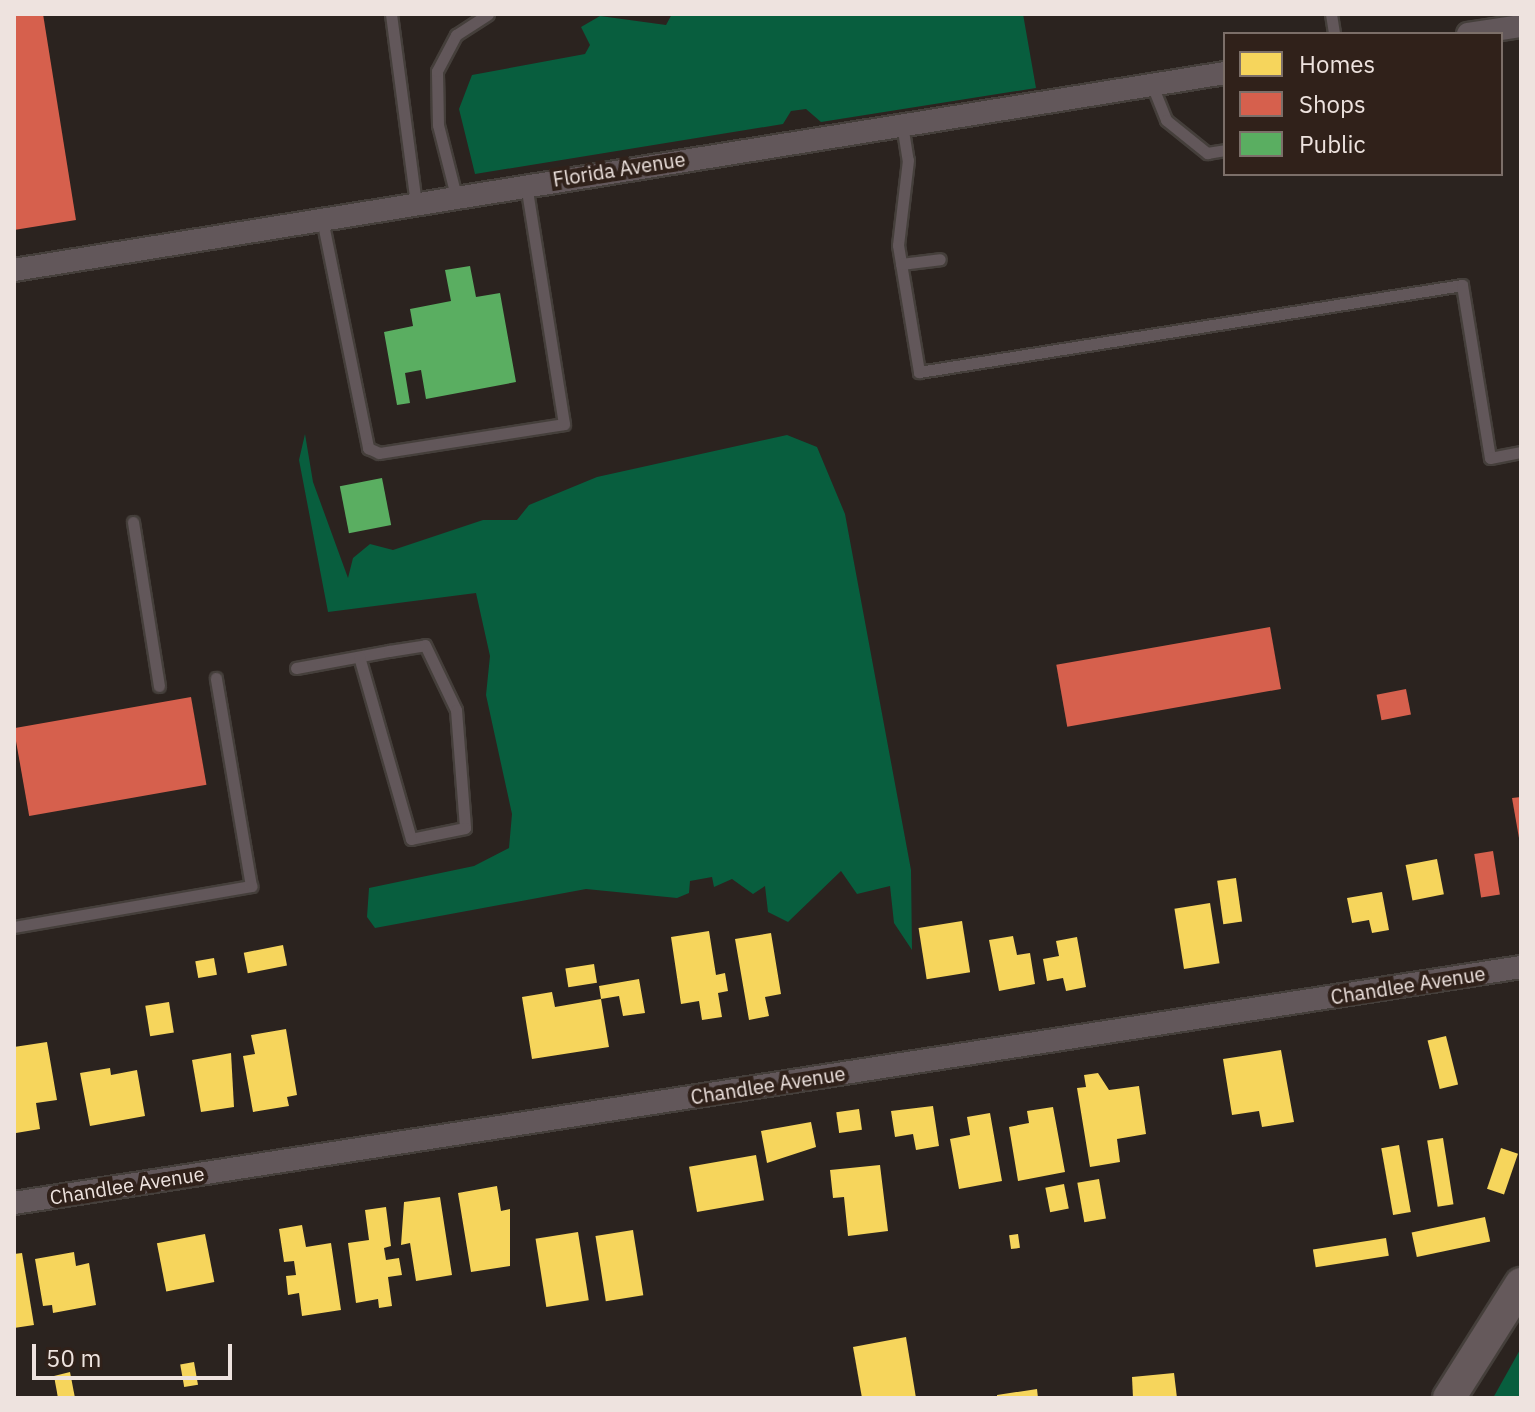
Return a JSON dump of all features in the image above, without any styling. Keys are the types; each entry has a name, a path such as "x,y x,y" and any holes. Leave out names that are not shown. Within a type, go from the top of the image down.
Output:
{"main road":[{"path":"1449,1398 1521,1284"}],"street":[{"path":"1481,32 1521,26"},
{"name":"Florida Avenue","path":"14,270 902,123 1223,73"},
{"name":"Chandlee Avenue","path":"14,1203 1521,967"}],"lane":[{"path":"391,14 416,203"},
{"path":"456,196 438,125 437,71 456,35 488,14"},
{"path":"1152,85 1166,120 1207,153 1223,150"},
{"path":"902,123 908,160 901,264 919,372 1462,285 1490,458 1521,452"},
{"path":"322,219 359,434 379,453 448,444 564,424 526,185"},
{"path":"901,264 940,259"},
{"path":"133,522 159,686"},
{"path":"296,668 425,645 440,667 456,710 465,828 411,839 359,657"},
{"path":"14,927 251,886 216,678"}],"green space":[{"path":"672,14 1023,14 1036,88 821,122 806,109 791,111 783,124 475,174 459,109 472,75 585,54 590,45 581,27 600,16 666,25"},
{"path":"305,434 313,482 348,578 353,558 370,544 393,550 483,520 517,520 529,505 597,477 787,435 817,447 845,514 911,870 912,950 894,923 890,886 857,894 841,871 788,922 768,912 765,886 753,894 732,879 714,887 712,877 690,881 689,893 677,898 586,889 375,928 367,917 369,888 474,866 509,848 512,814 486,695 490,656 476,593 328,612 299,460"},
{"path":"1521,1348 1521,1398 1493,1398"}],"building: Homes":[{"path":"1437,859 1444,894 1412,900 1406,865"},
{"path":"1236,878 1242,922 1223,924 1217,881"},
{"path":"1382,892 1389,930 1372,933 1369,920 1352,923 1347,898"},
{"path":"1210,903 1220,963 1184,969 1174,909"},
{"path":"962,921 970,972 927,979 919,928"},
{"path":"709,931 716,975 725,973 728,991 718,993 722,1017 702,1020 699,1001 681,1004 671,937"},
{"path":"771,933 781,994 765,997 769,1016 749,1020 735,939"},
{"path":"1013,936 1017,955 1030,953 1035,984 999,991 989,940"},
{"path":"1077,937 1086,987 1066,991 1063,978 1047,981 1043,959 1059,956 1056,941"},
{"path":"283,945 287,966 248,973 244,953"},
{"path":"214,958 217,975 198,978 195,961"},
{"path":"594,964 597,983 568,987 565,969"},
{"path":"639,979 645,1013 623,1016 619,996 601,999 599,986"},
{"path":"552,992 555,1007 601,999 609,1047 532,1059 522,997"},
{"path":"169,1002 174,1033 150,1036 145,1006"},
{"path":"286,1029 297,1095 287,1097 289,1106 253,1112 243,1056 255,1054 251,1035"},
{"path":"1446,1036 1458,1085 1440,1089 1428,1041"},
{"path":"47,1042 57,1100 36,1103 40,1129 16,1133 14,1047"},
{"path":"1281,1050 1294,1122 1262,1127 1259,1111 1232,1115 1223,1059"},
{"path":"231,1053 234,1107 201,1112 192,1060"},
{"path":"110,1068 111,1075 137,1070 145,1116 90,1126 80,1073"},
{"path":"1098,1073 1109,1090 1139,1086 1146,1134 1117,1139 1120,1162 1090,1167 1077,1088 1086,1087 1084,1075"},
{"path":"933,1106 939,1146 916,1150 913,1134 895,1137 891,1111"},
{"path":"1053,1107 1065,1172 1018,1181 1009,1127 1029,1123 1027,1111"},
{"path":"859,1109 862,1130 839,1133 836,1112"},
{"path":"990,1113 1002,1181 959,1189 950,1139 970,1135 967,1117"},
{"path":"811,1122 816,1147 767,1163 761,1131"},
{"path":"1443,1138 1453,1204 1438,1207 1427,1141"},
{"path":"1399,1145 1411,1212 1393,1215 1381,1148"},
{"path":"1501,1148 1518,1154 1504,1195 1487,1189"},
{"path":"756,1155 764,1200 697,1212 689,1167"},
{"path":"880,1165 888,1231 848,1236 844,1197 833,1198 830,1170"},
{"path":"1099,1179 1106,1218 1084,1222 1077,1183"},
{"path":"1064,1184 1069,1209 1050,1212 1045,1188"},
{"path":"497,1186 501,1211 510,1209 510,1266 471,1272 458,1193"},
{"path":"440,1197 452,1275 416,1281 410,1243 401,1245 404,1202"},
{"path":"386,1207 391,1246 384,1248 386,1260 399,1258 402,1275 388,1277 392,1306 379,1308 378,1299 356,1303 348,1243 369,1240 365,1210"},
{"path":"1485,1217 1490,1241 1417,1257 1412,1233"},
{"path":"302,1225 306,1247 331,1243 341,1310 302,1316 299,1293 288,1295 286,1276 296,1275 294,1261 284,1262 279,1229"},
{"path":"633,1230 643,1295 606,1301 595,1236"},
{"path":"578,1232 589,1300 546,1307 536,1239"},
{"path":"205,1234 214,1282 166,1291 157,1243"},
{"path":"1018,1234 1020,1248 1011,1249 1009,1235"},
{"path":"1386,1238 1389,1256 1316,1267 1313,1250"},
{"path":"74,1252 76,1266 89,1263 96,1305 53,1313 52,1305 43,1306 35,1259"},
{"path":"22,1253 34,1325 14,1328 14,1254"},
{"path":"906,1337 916,1398 862,1398 853,1347"},
{"path":"194,1362 198,1385 184,1387 180,1364"},
{"path":"70,1372 75,1398 58,1398 54,1376"},
{"path":"1174,1373 1177,1398 1133,1398 1132,1377"},
{"path":"1037,1389 1038,1398 997,1398 997,1395"}],"building: Shops":[{"path":"14,14 43,14 76,220 14,230"},
{"path":"1270,627 1281,689 1067,727 1056,665"},
{"path":"1406,689 1411,715 1382,720 1377,695"},
{"path":"191,697 206,785 29,816 14,728"},
{"path":"1521,797 1521,838 1519,838 1512,798"},
{"path":"1493,851 1500,894 1481,897 1474,854"}],"building: Public":[{"path":"470,266 476,297 500,293 516,382 426,399 421,370 405,373 410,403 397,405 384,332 413,326 410,309 451,301 445,270"},
{"path":"382,478 391,525 349,533 340,486"}]}
